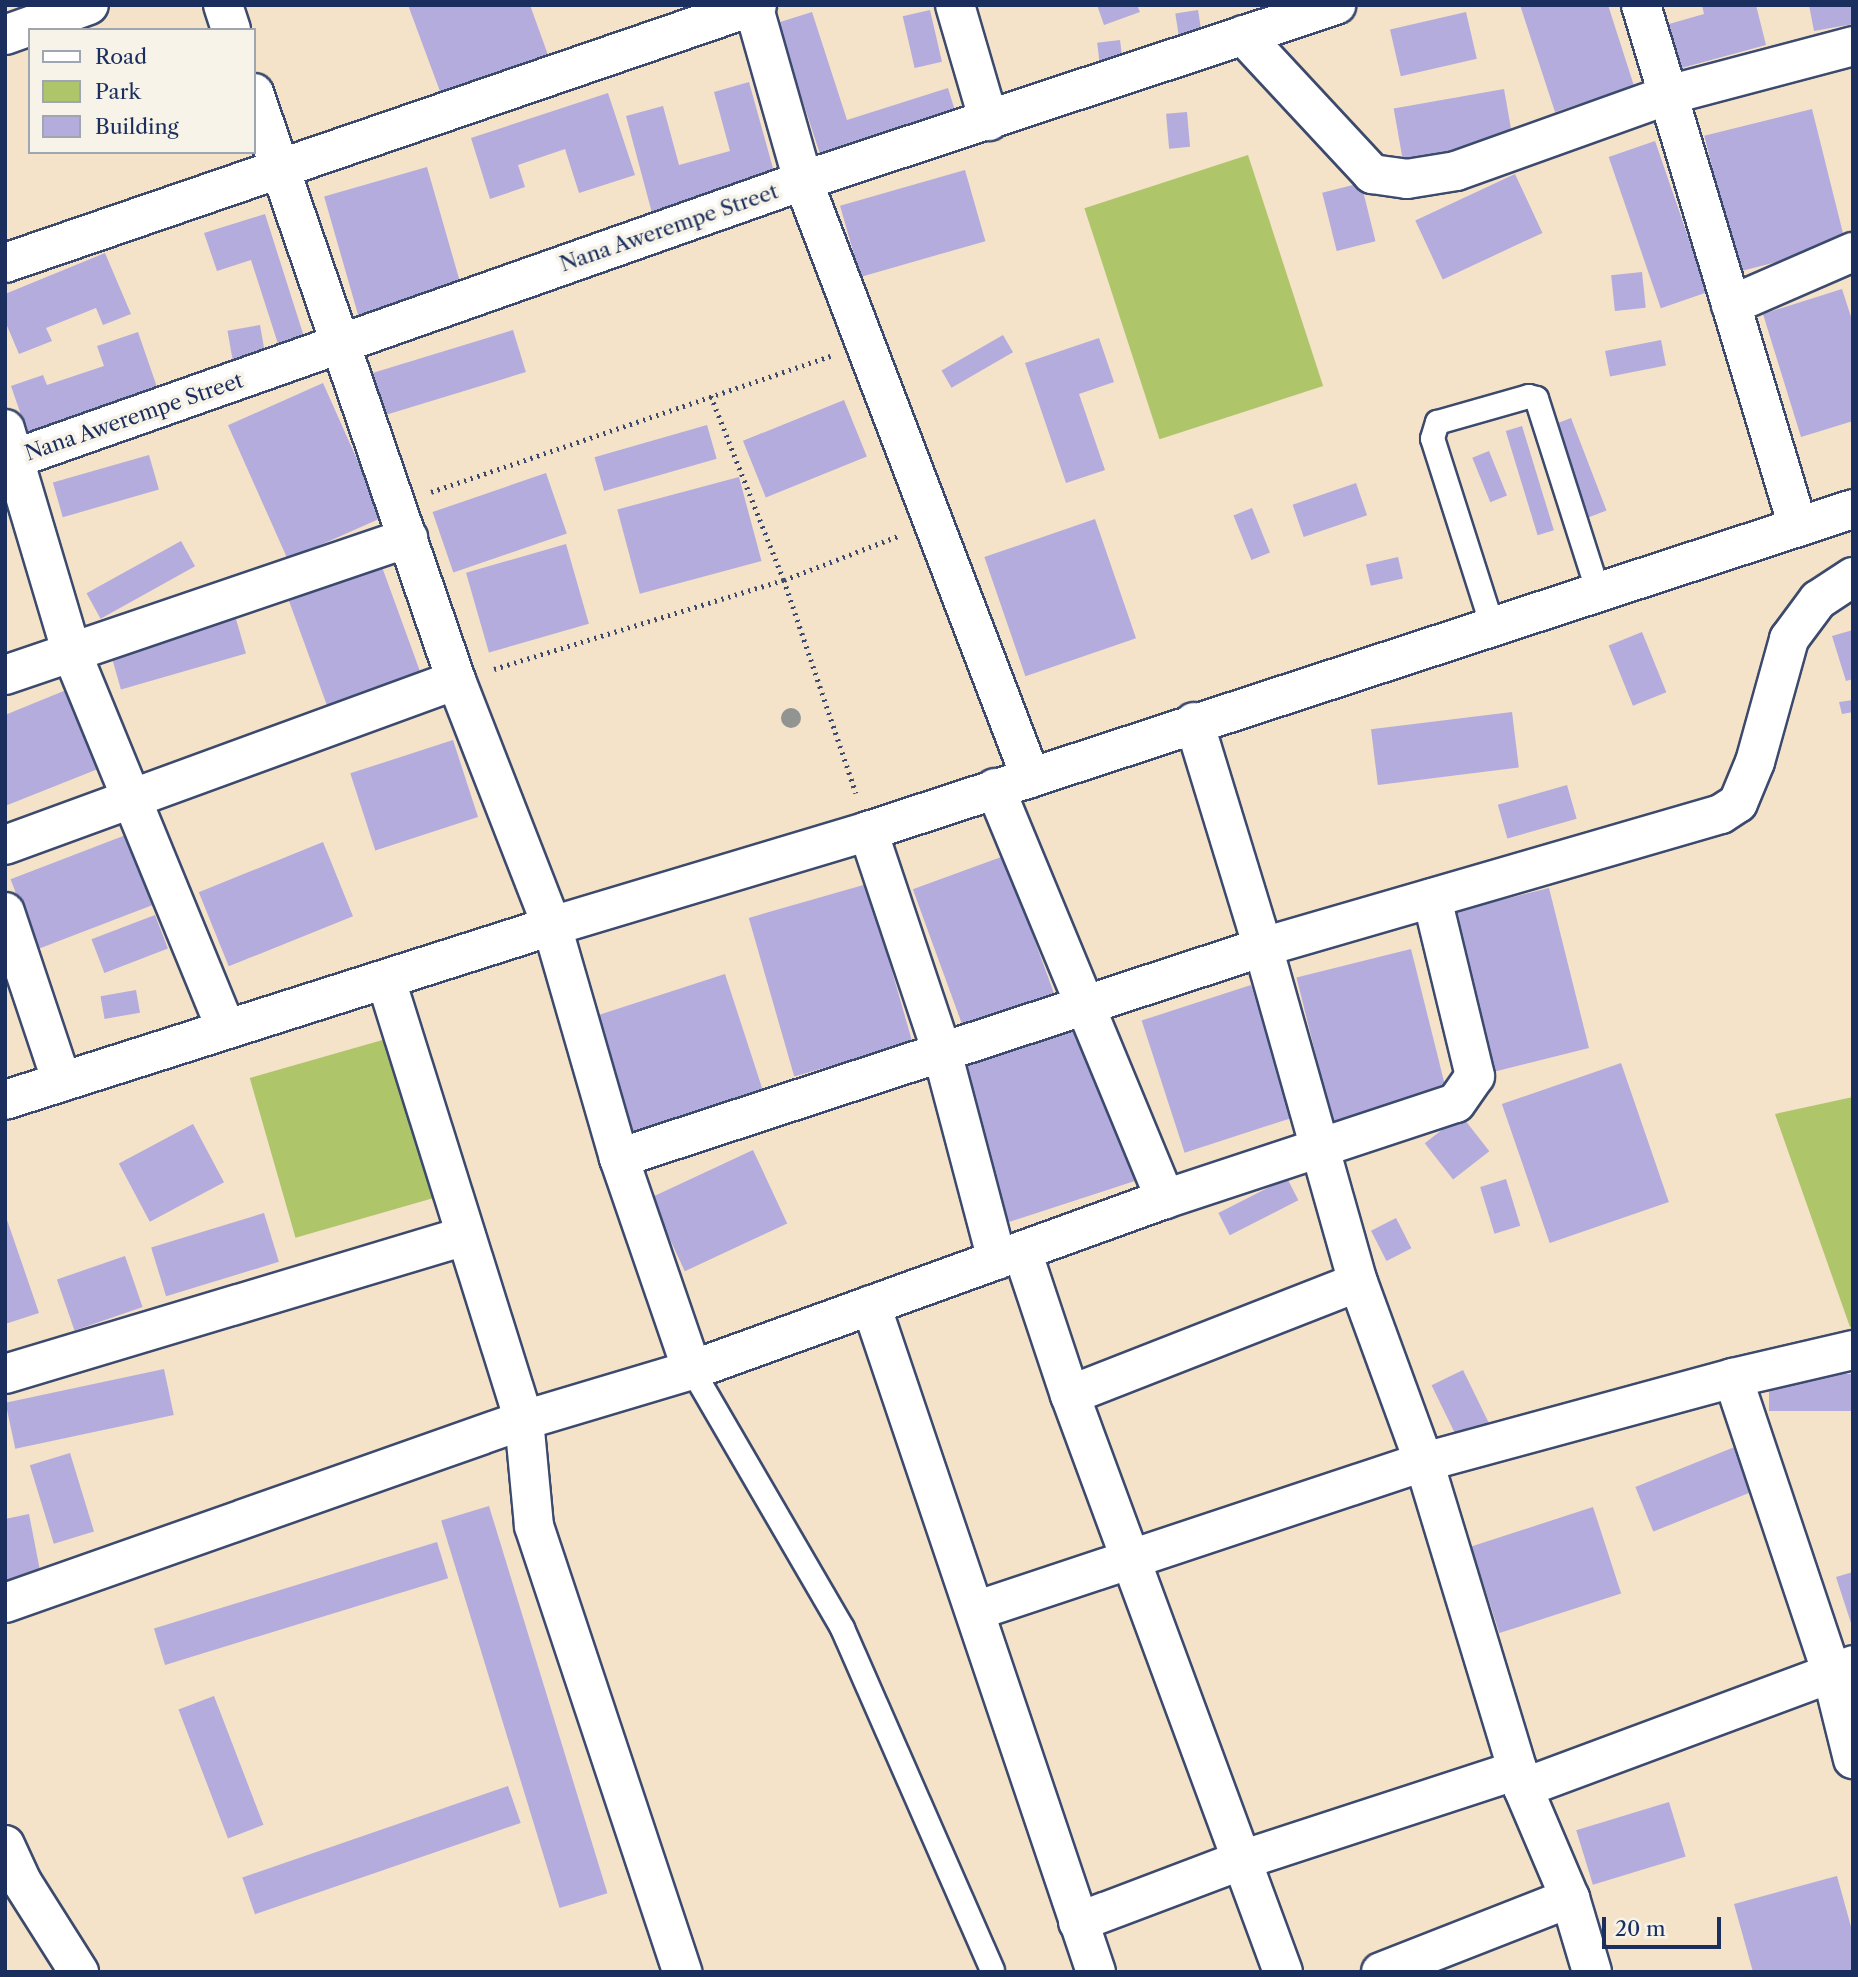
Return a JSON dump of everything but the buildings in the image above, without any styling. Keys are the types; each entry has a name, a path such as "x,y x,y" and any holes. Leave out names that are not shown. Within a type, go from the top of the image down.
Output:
{"street":[{"path":"5,35 89,5"},
{"path":"223,5 230,28"},
{"path":"955,5 989,121"},
{"name":"Nana Awerempe Street","path":"8,450 342,344 803,181 1336,5"},
{"path":"1641,5 1798,527"},
{"path":"5,263 755,6 803,181 933,523 1085,1005 1165,1199"},
{"path":"1243,35 1372,174 1407,179 1456,171 1668,95 1853,46"},
{"path":"256,99 402,521 561,905 800,832"},
{"path":"1731,304 1853,252"},
{"path":"8,450 71,652 226,1028"},
{"path":"5,1100 551,926 869,831 1597,589 1853,509"},
{"path":"5,676 402,521"},
{"path":"619,1158 1263,947 1721,814 1738,803 1790,639 1818,600 1853,577"},
{"path":"5,845 132,802 465,678"},
{"path":"465,678 551,926 619,1158 692,1370"},
{"path":"1194,722 1263,947 1358,1282 1424,1462 1521,1779 1570,1898 1592,1972"},
{"path":"869,831 1009,1255 1070,1395 1283,1972"},
{"path":"5,1603 524,1420 692,1370 1165,1199 1456,1103 1469,1091 1475,1076 1432,898"},
{"path":"5,912 62,1082"},
{"path":"386,980 524,1420 534,1526 682,1972"},
{"path":"5,1374 466,1236"},
{"path":"1070,1395 1358,1282"},
{"path":"871,1306 1096,1972"},
{"path":"975,1611 1424,1462 1733,1378 1853,1350"},
{"path":"1733,1378 1842,1668 1853,1759"},
{"path":"1078,1922 1242,1860 1521,1779 1842,1668"},
{"path":"5,1846 79,1972"},
{"path":"1381,1972 1570,1898"}],"lane":[{"path":"1492,626 1432,438 1437,422 1528,396 1536,398 1597,589"},
{"path":"692,1370 842,1628 992,1970"}],"path":[{"path":"402,521 711,396 865,344"},
{"path":"711,396 784,580 869,831"},
{"path":"465,678 784,580 933,523"}],"green space":[{"path":"1248,155 1323,386 1160,439 1084,208"},
{"path":"393,1037 439,1197 296,1238 250,1078"},
{"path":"1853,1097 1853,1326 1850,1327 1775,1114"}]}
